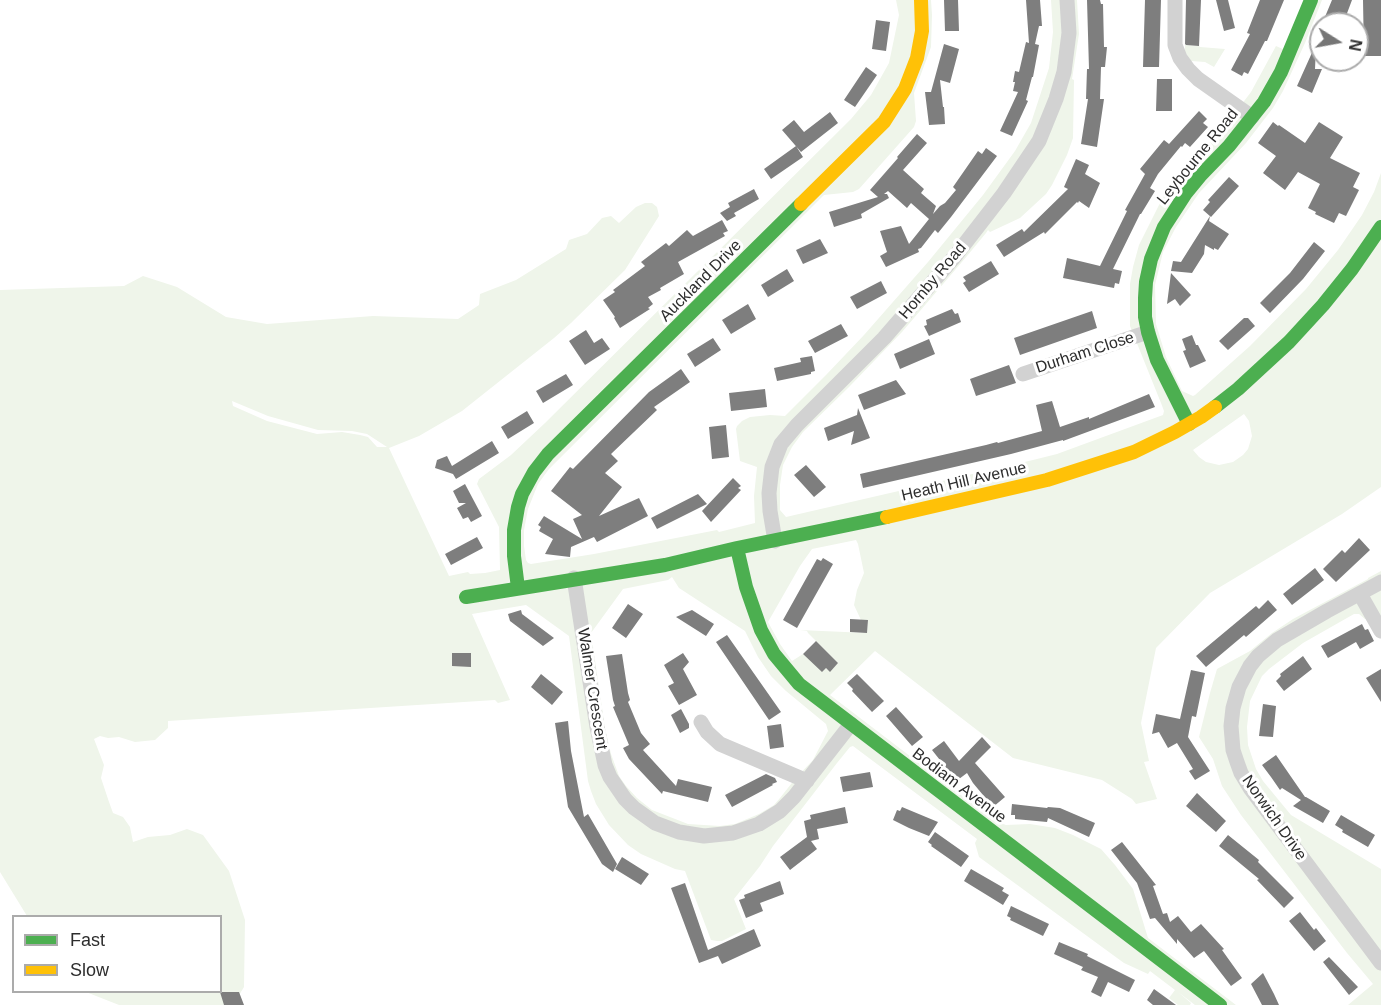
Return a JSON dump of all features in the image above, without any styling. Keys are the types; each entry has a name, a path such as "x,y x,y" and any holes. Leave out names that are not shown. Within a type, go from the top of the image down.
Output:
{"street":[{"name":"Auckland Drive","path":"518,588 514,556 514,525 522,495 534,472 548,454 884,122 905,89 917,57 922,31 921,0"},
{"name":"Hornby Road","path":"776,541 770,511 770,479 774,459 785,438 884,338 956,255 1004,193 1039,141 1064,72 1069,33 1068,0"},
{"path":"1175,0 1175,45 1180,58 1198,79 1252,117"},
{"name":"Leybourne Road","path":"1189,424 1157,360 1148,332 1145,307 1146,282 1151,259 1169,219 1186,193 1229,146 1264,102 1281,72 1311,0"},
{"name":"Heath Hill Avenue","path":"466,597 665,565 854,525 1047,480 1134,452 1189,424 1216,407 1238,389 1306,324 1346,277 1381,227"},
{"name":"Durham Close","path":"1023,374 1148,332"},
{"name":"Bodiam Avenue","path":"737,548 752,607 761,630 774,654 799,684 1220,1005"},
{"name":"Walmer Crescent","path":"574,578 602,753 610,777 625,799 655,823 679,832 704,836 733,833 752,828 785,807 851,724"},
{"name":"Norwich Drive","path":"1381,582 1277,640 1258,656 1239,687 1233,708 1232,738 1237,762 1250,788 1381,963"},
{"path":"1360,594 1381,631"},
{"path":"701,722 707,732 720,744 807,781"}],"shaded area":[{"path":"896,0 931,0 931,47 914,93 916,121 914,127 859,189 853,192 824,195 549,469 538,484 528,509 524,530 526,560 531,564 594,554 717,530 719,532 755,523 754,496 757,467 740,461 737,426 750,417 785,416 864,335 983,195 1015,151 1031,123 1049,68 1053,32 1051,0 1077,0 1079,34 1072,79 1074,80 1073,138 1052,185 1046,194 1020,218 990,232 988,230 902,332 803,432 783,465 780,510 786,517 1033,460 1057,454 1163,415 1164,411 1130,326 1130,284 1139,245 1162,199 1179,175 1225,126 1251,92 1276,46 1285,50 1304,0 1322,0 1317,12 1309,12 1309,33 1273,108 1246,143 1199,193 1176,227 1163,252 1155,285 1156,324 1166,357 1182,391 1195,395 1250,346 1306,289 1338,250 1362,215 1381,173 1381,487 1342,514 1210,593 1156,648 1141,723 1149,761 1144,762 1157,799 1136,804 1102,780 1013,758 875,651 830,695 995,821 1006,825 1030,824 1055,828 1101,849 1133,889 1148,938 1236,1005 1195,1005 1178,992 1191,1003 1190,1005 1178,1005 1169,998 1175,990 1150,971 1148,974 1124,963 979,857 975,843 977,839 853,746 837,763 734,899 746,929 722,941 711,940 685,871 641,854 628,845 609,825 596,804 588,781 569,636 526,605 472,614 510,700 498,703 495,700 168,721 168,728 155,740 135,742 119,737 100,736 94,739 104,765 101,778 113,813 123,817 130,827 133,842 148,837 170,835 187,829 203,835 229,871 245,920 244,987 233,1005 119,1005 89,993 222,993 222,915 26,915 0,872 0,290 124,286 143,276 177,287 226,317 267,324 373,316 458,319 479,305 480,294 516,280 566,249 569,240 587,234 602,218 611,216 619,223 636,207 652,203 657,207 659,216 625,270 571,323 462,411 419,436 389,448 449,576 500,570 499,527 477,484 479,479 511,455 545,423 851,119 871,95 889,63 899,15","holes":["232,401 268,416 318,430 367,434 387,447 377,447 368,437 360,435 342,432 317,434 267,421 233,406","1244,414 1249,421 1252,436 1248,449 1233,462 1219,465 1206,462 1193,450","856,540 864,573 854,605 861,620 868,620 867,633 800,630 807,631 838,663 830,671 803,654 792,661 768,622 812,549","672,577 679,588 745,631 771,676 826,724 828,731 813,760 774,805 735,824 720,826 688,824 652,810 626,786 619,776 611,754 591,633 623,589 668,580"]},
{"path":"1185,45 1225,49 1214,67 1205,62 1191,61 1185,52"},
{"path":"1381,571 1381,618 1365,619 1359,614 1354,614 1303,643 1269,669 1262,676 1250,701 1247,727 1248,745 1256,769 1291,815 1381,869 1381,1005 1348,1005 1373,984 1241,815 1222,786 1213,759 1199,737 1217,669 1250,651 1293,619"}],"building":[{"path":"944,0 958,0 959,31 945,31"},
{"path":"1026,0 1040,0 1042,26 1039,26 1035,44 1039,45 1026,100 1028,101 1012,136 1000,131 1018,92 1013,91 1015,71 1019,72 1026,42 1029,43"},
{"path":"1087,0 1100,0 1103,4 1104,47 1107,47 1105,67 1101,67 1100,99 1104,99 1097,147 1081,144 1088,99 1086,99 1087,69 1089,69"},
{"path":"1145,0 1161,0 1159,67 1143,67"},
{"path":"1186,0 1201,0 1199,46 1185,44"},
{"path":"1216,0 1228,0 1235,28 1224,31"},
{"path":"1260,0 1284,0 1267,41 1248,74 1244,72 1242,76 1231,70 1250,34 1247,33"},
{"path":"1332,0 1352,0 1348,12 1327,12"},
{"path":"1363,0 1381,0 1381,56 1369,56 1369,12 1363,12"},
{"path":"876,20 890,22 886,51 872,49"},
{"path":"944,44 959,49 950,83 940,80 945,124 929,125 925,92 931,92"},
{"path":"1309,59 1309,72 1321,72 1312,93 1297,86"},
{"path":"866,67 877,75 855,107 844,100"},
{"path":"1157,79 1172,79 1172,111 1156,111"},
{"path":"1199,111 1207,119 1203,123 1208,127 1190,147 1185,143 1181,146 1158,174 1150,188 1155,191 1140,214 1113,269 1122,271 1119,284 1115,283 1114,288 1063,278 1067,258 1100,266 1127,211 1125,210 1145,174 1140,169 1164,140 1169,144"},
{"path":"830,112 838,123 801,152 782,130 794,120 804,132"},
{"path":"1273,122 1305,143 1319,122 1343,137 1330,158 1360,173 1353,187 1359,190 1346,216 1339,213 1334,223 1308,208 1320,184 1298,172 1285,190 1263,173 1276,156 1258,143"},
{"path":"917,134 927,143 903,170 924,189 921,193 936,206 933,214 956,190 953,187 978,151 982,154 986,148 997,156 938,233 935,230 918,249 919,252 886,267 880,256 887,252 880,231 901,226 909,244 929,219 911,203 907,208 888,191 884,194 887,194 889,198 861,214 862,218 834,227 829,212 878,197 870,190"},
{"path":"796,146 803,157 771,179 764,169"},
{"path":"1076,159 1089,165 1085,174 1100,183 1089,208 1077,202 1045,234 1044,232 1004,257 996,245 1022,229 1024,232 1068,189 1064,187"},
{"path":"1229,177 1239,186 1211,217 1203,210 1210,202 1208,200"},
{"path":"754,189 759,199 734,213 736,216 727,221 720,213 730,207 728,203"},
{"path":"1210,216 1209,221 1229,234 1218,250 1205,245 1204,254 1192,273 1171,271 1173,261 1181,262"},
{"path":"722,220 728,231 723,233 725,236 678,262 684,274 648,297 653,304 648,308 650,309 620,328 603,300 645,266 641,262 666,243 669,246 687,230 693,236"},
{"path":"820,239 828,253 803,264 796,250"},
{"path":"1314,242 1325,251 1303,279 1270,313 1260,303 1290,273"},
{"path":"991,261 999,274 969,292 963,283 966,281 963,277"},
{"path":"787,269 794,281 768,297 761,285"},
{"path":"1171,273 1191,295 1180,306 1175,299 1167,304"},
{"path":"881,281 887,293 857,309 850,297"},
{"path":"748,304 756,319 731,334 722,320"},
{"path":"952,309 955,314 958,313 961,322 929,336 924,326 927,325 926,320"},
{"path":"1092,311 1097,328 1020,355 1014,338"},
{"path":"1244,318 1248,318 1255,326 1228,350 1219,341"},
{"path":"841,324 848,336 815,353 808,341"},
{"path":"586,330 594,343 602,338 610,349 585,365 569,341"},
{"path":"1192,335 1206,361 1190,368 1183,351 1186,350 1182,339"},
{"path":"713,338 721,350 695,367 687,354"},
{"path":"929,339 935,354 900,369 894,354"},
{"path":"812,356 815,371 811,374 777,381 774,368 801,362 800,358"},
{"path":"1009,365 1016,383 976,396 970,379"},
{"path":"681,369 690,382 654,407 657,410 611,454 618,461 605,473 622,487 599,516 639,498 648,516 597,542 594,537 571,547 570,557 545,554 553,539 539,531 541,527 538,525 544,516 582,539 573,519 582,515 551,491 570,467 573,469 649,392"},
{"path":"566,374 573,385 543,403 536,391"},
{"path":"896,380 906,394 864,410 858,395"},
{"path":"765,389 767,407 731,411 729,393"},
{"path":"1149,394 1155,407 1063,441 863,488 860,474 1042,431 1036,405 1052,401 1060,427 1089,417 1089,419"},
{"path":"858,408 870,438 851,445 854,431 828,441 824,428 857,415"},
{"path":"527,411 534,423 508,439 501,427"},
{"path":"726,425 729,457 712,459 709,427"},
{"path":"492,441 499,453 456,479 453,474 435,468 437,460 447,456 452,466"},
{"path":"806,465 826,487 814,497 794,475"},
{"path":"733,478 741,486 738,488 741,490 711,522 702,511"},
{"path":"465,484 482,516 471,522 468,517 463,519 457,508 466,503 459,503 453,491"},
{"path":"698,494 707,504 657,529 651,518"},
{"path":"477,537 483,548 451,565 445,554"},
{"path":"1359,538 1370,550 1336,582 1323,569 1342,550 1345,553"},
{"path":"823,558 833,564 797,628 783,620 817,559 821,561"},
{"path":"1315,568 1324,580 1292,605 1283,594"},
{"path":"1268,600 1277,610 1206,667 1196,656 1256,606 1259,609"},
{"path":"628,604 643,614 626,638 612,628"},
{"path":"521,610 522,614 554,638 543,646 510,621 508,614"},
{"path":"692,610 714,624 706,636 676,617"},
{"path":"850,619 868,620 867,633 850,632"},
{"path":"1362,624 1365,630 1368,629 1374,641 1360,649 1356,642 1328,658 1321,646"},
{"path":"727,635 781,712 769,720 716,642"},
{"path":"816,641 838,663 830,672 826,668 822,672 803,654"},
{"path":"452,653 471,653 471,667 452,666"},
{"path":"683,653 689,662 683,669 697,695 679,705 668,686 674,683 664,665"},
{"path":"622,654 630,700 628,702 641,733 650,744 643,750 676,786 678,779 712,787 708,802 663,791 662,794 629,759 623,748 629,745 613,707 615,706 606,656"},
{"path":"1303,656 1312,669 1284,691 1276,681 1281,676 1280,674"},
{"path":"1381,669 1381,702 1366,678"},
{"path":"1191,670 1205,673 1196,717 1192,716 1188,737 1210,771 1195,780 1189,771 1193,769 1177,743 1168,748 1159,732 1152,734 1156,714 1180,719"},
{"path":"541,674 563,692 552,705 531,687"},
{"path":"857,674 884,701 872,712 847,683"},
{"path":"1263,704 1276,706 1273,737 1259,736"},
{"path":"896,707 923,737 912,746 886,716"},
{"path":"681,709 689,728 680,733 671,715"},
{"path":"568,721 571,751 584,817 588,814 617,864 613,872 602,864 568,807 555,723"},
{"path":"781,724 784,747 770,749 767,726"},
{"path":"982,737 991,747 975,763 1005,797 993,807 967,773 959,779 953,773 951,774 932,750 944,741 959,761"},
{"path":"1276,755 1305,797 1330,811 1323,823 1293,806 1301,800 1282,788 1280,790 1262,765"},
{"path":"870,772 873,787 843,792 840,777"},
{"path":"766,774 775,778 777,782 732,807 725,795"},
{"path":"1197,793 1226,821 1216,832 1186,806"},
{"path":"1012,804 1060,808 1095,823 1089,837 1048,818 1047,822 1015,819 1015,815 1011,815"},
{"path":"845,807 848,823 817,829 819,839 811,841 817,849 790,870 780,857 807,837 804,821 811,819 810,815"},
{"path":"902,807 938,822 929,836 893,820 897,810 900,811"},
{"path":"1341,815 1375,835 1368,847 1342,832 1343,830 1335,825"},
{"path":"935,832 969,856 961,867 928,842"},
{"path":"1228,835 1259,860 1258,862 1294,898 1284,908 1257,880 1259,879 1219,846"},
{"path":"1122,842 1156,885 1153,886 1163,914 1167,913 1170,922 1178,916 1191,932 1201,924 1224,949 1222,950 1242,978 1231,986 1204,951 1194,958 1177,939 1177,944 1155,918 1150,919 1137,883 1111,850"},
{"path":"622,857 649,874 641,885 615,869"},
{"path":"971,869 1004,888 1002,891 1009,895 1003,905 964,881"},
{"path":"780,881 784,894 760,903 763,911 746,918 739,900 745,898 744,895"},
{"path":"685,883 708,950 754,929 761,946 722,964 718,956 699,963 671,888"},
{"path":"1011,906 1049,924 1043,936 1010,920 1011,918 1007,916"},
{"path":"1300,912 1326,941 1314,951 1289,921"},
{"path":"1059,942 1088,954 1087,956 1135,980 1129,992 1108,982 1101,997 1091,992 1098,977 1081,970 1083,967 1054,954"},
{"path":"1329,957 1358,987 1349,995 1323,962"},
{"path":"1263,973 1279,1005 1262,1005 1251,984"},
{"path":"1154,989 1176,1005 1153,1005 1147,1000"},
{"path":"222,992 239,992 244,1005 224,1005 220,993"}],"traffic: fast":[{"path":"1189,424 1157,360 1148,332 1145,298 1151,259 1164,227 1186,193 1229,146 1264,102 1281,72 1311,0"},
{"path":"518,588 514,530 522,494 534,472 548,454 801,204"},
{"path":"1215,407 1289,342 1352,269 1381,227"},
{"path":"466,597 665,565 887,517"},
{"path":"737,548 746,587 761,630 774,654 799,684 1220,1005"}],"traffic: slow":[{"path":"801,204 884,122 905,89 917,58 922,31 921,0"},
{"path":"887,517 1047,480 1134,452 1175,432 1215,407"}]}
